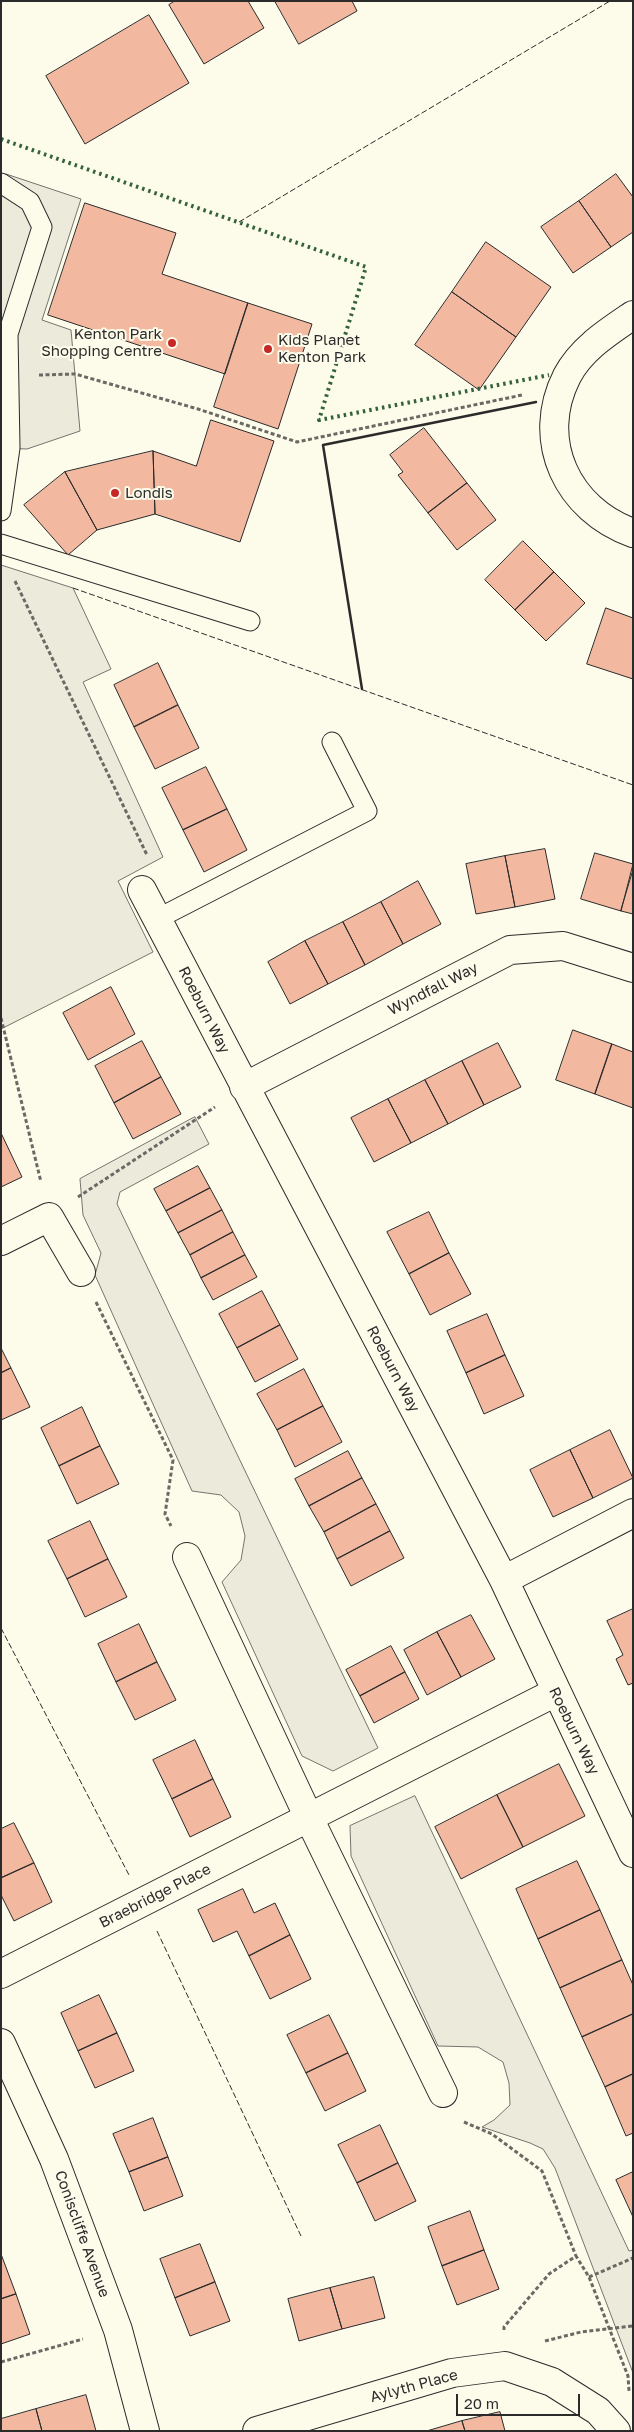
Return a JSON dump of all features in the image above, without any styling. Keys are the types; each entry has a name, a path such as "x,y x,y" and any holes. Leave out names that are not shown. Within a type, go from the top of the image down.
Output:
{"street":[{"path":"633,315 594,342 584,353 567,376 554,417 554,438 559,461 568,482 582,502 599,517 633,533"},
{"name":"Roeburn Way","path":"142,890 504,1580 633,1852"},
{"name":"Wyndfall Way","path":"244,1087 510,950 563,946 633,968"},
{"path":"1,1241 49,1217 81,1272"},
{"path":"504,1580 633,1513"},
{"path":"187,1557 309,1818 443,2093"},
{"name":"Braebridge Place","path":"1,1974 556,1692"},
{"name":"Coniscliffe Avenue","path":"1,2043 54,2159 118,2330 145,2431"},
{"name":"Aylyth Place","path":"257,2431 452,2373 505,2366 552,2382 598,2411 616,2431"}],"lane":[{"path":"1,183 30,202 42,227 8,334 10,448 1,511"},
{"path":"1,544 250,621"},
{"path":"157,919 367,811 332,742"}],"path":[{"path":"8,376 75,374 198,409 297,442 562,387"},
{"path":"14,579 159,881 142,890"},
{"path":"1,1018 49,1217 244,1087"},
{"path":"81,1272 173,1460 165,1514 187,1557"},
{"path":"443,2093 451,2116 492,2134 542,2171 576,2256 589,2277 607,2328 628,2376 630,2393"},
{"path":"505,2366 504,2327 549,2274 576,2256"},
{"path":"589,2277 633,2258"},
{"path":"505,2366 524,2347 581,2332 633,2326"},
{"path":"1,2362 118,2330"}],"shaded area":[{"path":"6,174 81,199 42,320 71,330 80,431 27,449 1,448 1,191"},
{"path":"1,565 73,588 111,669 83,682 163,857 118,881 153,952 1,1029"},
{"path":"195,1117 209,1144 120,1192 117,1204 378,1748 333,1771 302,1756 222,1582 241,1560 245,1536 239,1512 221,1495 192,1491 95,1275 101,1253 83,1215 80,1179"},
{"path":"415,1796 629,2251 633,2250 633,2373 555,2168 543,2149 482,2127 494,2120 510,2105 509,2083 503,2062 478,2047 438,2046 351,1856 350,1826"}],"building":[{"path":"175,1 248,1 264,28 204,64 169,5"},
{"path":"275,1 352,1 357,11 299,44"},
{"path":"149,15 189,83 85,144 46,76"},
{"path":"616,174 633,197 633,232 611,247 579,201"},
{"path":"579,201 611,247 573,273 541,227"},
{"path":"85,203 176,233 162,274 248,303 225,374 48,315"},
{"path":"486,242 551,287 516,337 452,292"},
{"path":"452,292 516,337 479,390 415,345"},
{"name":"Kids Planet Kenton Park","path":"248,303 312,324 278,429 214,407"},
{"path":"211,420 274,441 240,542 155,514 153,451 196,466"},
{"path":"424,428 467,483 428,513 398,475 403,472 390,455"},
{"name":"Londis","path":"153,451 155,514 97,530 65,472"},
{"path":"65,472 97,530 68,555 24,505"},
{"path":"467,483 496,520 457,550 428,513"},
{"path":"523,541 554,572 515,610 485,580"},
{"path":"554,572 585,603 546,641 515,610"},
{"path":"606,608 633,618 633,679 587,664"},
{"path":"158,663 178,705 134,727 114,685"},
{"path":"178,705 199,748 155,769 134,727"},
{"path":"206,767 227,809 183,830 162,788"},
{"path":"227,809 247,850 204,872 183,830"},
{"path":"545,849 555,899 515,907 505,856"},
{"path":"595,853 633,864 621,911 581,899"},
{"path":"505,856 515,907 476,914 466,864"},
{"path":"633,870 633,914 621,911"},
{"path":"418,881 441,924 403,944 381,902"},
{"path":"381,902 403,944 365,965 343,922"},
{"path":"343,922 365,965 328,984 305,941"},
{"path":"305,941 328,984 290,1004 268,962"},
{"path":"111,987 135,1034 88,1060 63,1013"},
{"path":"573,1030 612,1044 595,1094 556,1080"},
{"path":"142,1041 161,1077 114,1103 95,1066"},
{"path":"498,1043 521,1087 484,1105 462,1061"},
{"path":"612,1044 633,1052 633,1108 595,1094"},
{"path":"462,1061 484,1105 448,1124 425,1080"},
{"path":"161,1077 181,1114 133,1139 114,1103"},
{"path":"425,1080 448,1124 411,1143 388,1099"},
{"path":"388,1099 411,1143 374,1162 351,1118"},
{"path":"1,1133 22,1177 1,1187"},
{"path":"198,1166 210,1188 166,1211 154,1189"},
{"path":"210,1188 222,1210 178,1233 166,1211"},
{"path":"222,1210 233,1232 190,1255 178,1233"},
{"path":"429,1212 449,1253 409,1274 387,1232"},
{"path":"233,1232 245,1255 201,1278 190,1255"},
{"path":"449,1253 471,1294 430,1315 409,1274"},
{"path":"245,1255 257,1277 213,1300 201,1278"},
{"path":"262,1291 280,1325 237,1348 219,1314"},
{"path":"487,1314 505,1355 466,1373 447,1331"},
{"path":"280,1325 298,1359 255,1382 237,1348"},
{"path":"1,1348 11,1368 1,1373"},
{"path":"505,1355 524,1396 484,1414 466,1373"},
{"path":"11,1368 30,1407 1,1420 1,1373"},
{"path":"304,1369 323,1406 277,1430 257,1394"},
{"path":"323,1406 342,1442 295,1467 277,1430"},
{"path":"82,1407 100,1446 59,1466 41,1428"},
{"path":"610,1430 633,1478 593,1498 570,1450"},
{"path":"100,1446 119,1484 77,1504 59,1466"},
{"path":"570,1450 593,1498 553,1517 530,1470"},
{"path":"348,1451 362,1478 309,1506 295,1479"},
{"path":"362,1478 376,1504 324,1532 309,1506"},
{"path":"376,1504 390,1531 337,1559 324,1532"},
{"path":"90,1521 108,1559 67,1579 48,1541"},
{"path":"390,1531 404,1558 351,1586 337,1559"},
{"path":"108,1559 127,1597 85,1617 67,1579"},
{"path":"633,1609 633,1683 628,1685 616,1659 623,1655 607,1621"},
{"path":"471,1615 495,1659 461,1677 437,1632"},
{"path":"139,1624 157,1662 116,1682 98,1644"},
{"path":"437,1632 461,1677 427,1695 404,1650"},
{"path":"391,1646 405,1672 360,1696 346,1670"},
{"path":"157,1662 176,1700 135,1720 116,1682"},
{"path":"405,1672 419,1699 374,1723 360,1696"},
{"path":"195,1740 213,1779 172,1799 153,1760"},
{"path":"559,1764 585,1816 523,1847 497,1795"},
{"path":"213,1779 231,1817 190,1837 172,1799"},
{"path":"497,1795 523,1847 461,1879 435,1827"},
{"path":"14,1823 34,1863 1,1878 1,1829"},
{"path":"577,1861 600,1910 538,1939 516,1889"},
{"path":"34,1863 52,1902 14,1921 1,1895 1,1878"},
{"path":"243,1889 254,1913 275,1903 290,1935 249,1956 237,1931 213,1942 198,1910"},
{"path":"600,1910 622,1960 560,1988 538,1939"},
{"path":"290,1935 311,1979 270,1999 249,1956"},
{"path":"622,1960 633,1985 633,2014 582,2037 560,1988"},
{"path":"99,1995 117,2033 78,2051 61,2013"},
{"path":"633,2014 633,2074 605,2087 582,2037"},
{"path":"329,2015 348,2053 306,2073 287,2035"},
{"path":"117,2033 134,2071 95,2088 78,2051"},
{"path":"348,2053 366,2091 325,2111 306,2073"},
{"path":"633,2074 633,2133 626,2136 605,2087"},
{"path":"153,2118 168,2157 129,2172 113,2134"},
{"path":"380,2125 398,2163 357,2183 338,2145"},
{"path":"168,2157 183,2196 144,2211 129,2172"},
{"path":"398,2163 416,2201 375,2221 357,2183"},
{"path":"633,2172 633,2217 616,2180"},
{"path":"470,2211 484,2250 442,2266 428,2227"},
{"path":"200,2244 215,2282 175,2298 160,2259"},
{"path":"484,2250 499,2289 457,2305 442,2266"},
{"path":"1,2254 16,2294 1,2299"},
{"path":"374,2277 385,2318 342,2329 330,2288"},
{"path":"215,2282 230,2321 190,2336 175,2298"},
{"path":"330,2288 342,2329 299,2341 288,2299"},
{"path":"16,2294 30,2334 1,2344 1,2299"},
{"path":"86,2395 96,2431 42,2431 36,2409"},
{"path":"36,2409 42,2431 1,2431 1,2419"},
{"path":"500,2412 505,2431 465,2431 462,2421"},
{"path":"462,2421 465,2431 427,2431"}],"hedge":[{"path":"1,139 366,267 319,420 549,375"}],"fence":[{"path":"239,222 610,1"},
{"path":"73,588 633,785"},
{"path":"1,1628 129,1875"},
{"path":"157,1931 301,2236"}],"wall":[{"path":"362,689 323,445 536,402"}],"place":[{"name":"Kenton Park Shopping Centre","path":"172,343"},
{"name":"Kids Planet Kenton Park","path":"268,349"},
{"name":"Londis","path":"115,493"}]}
